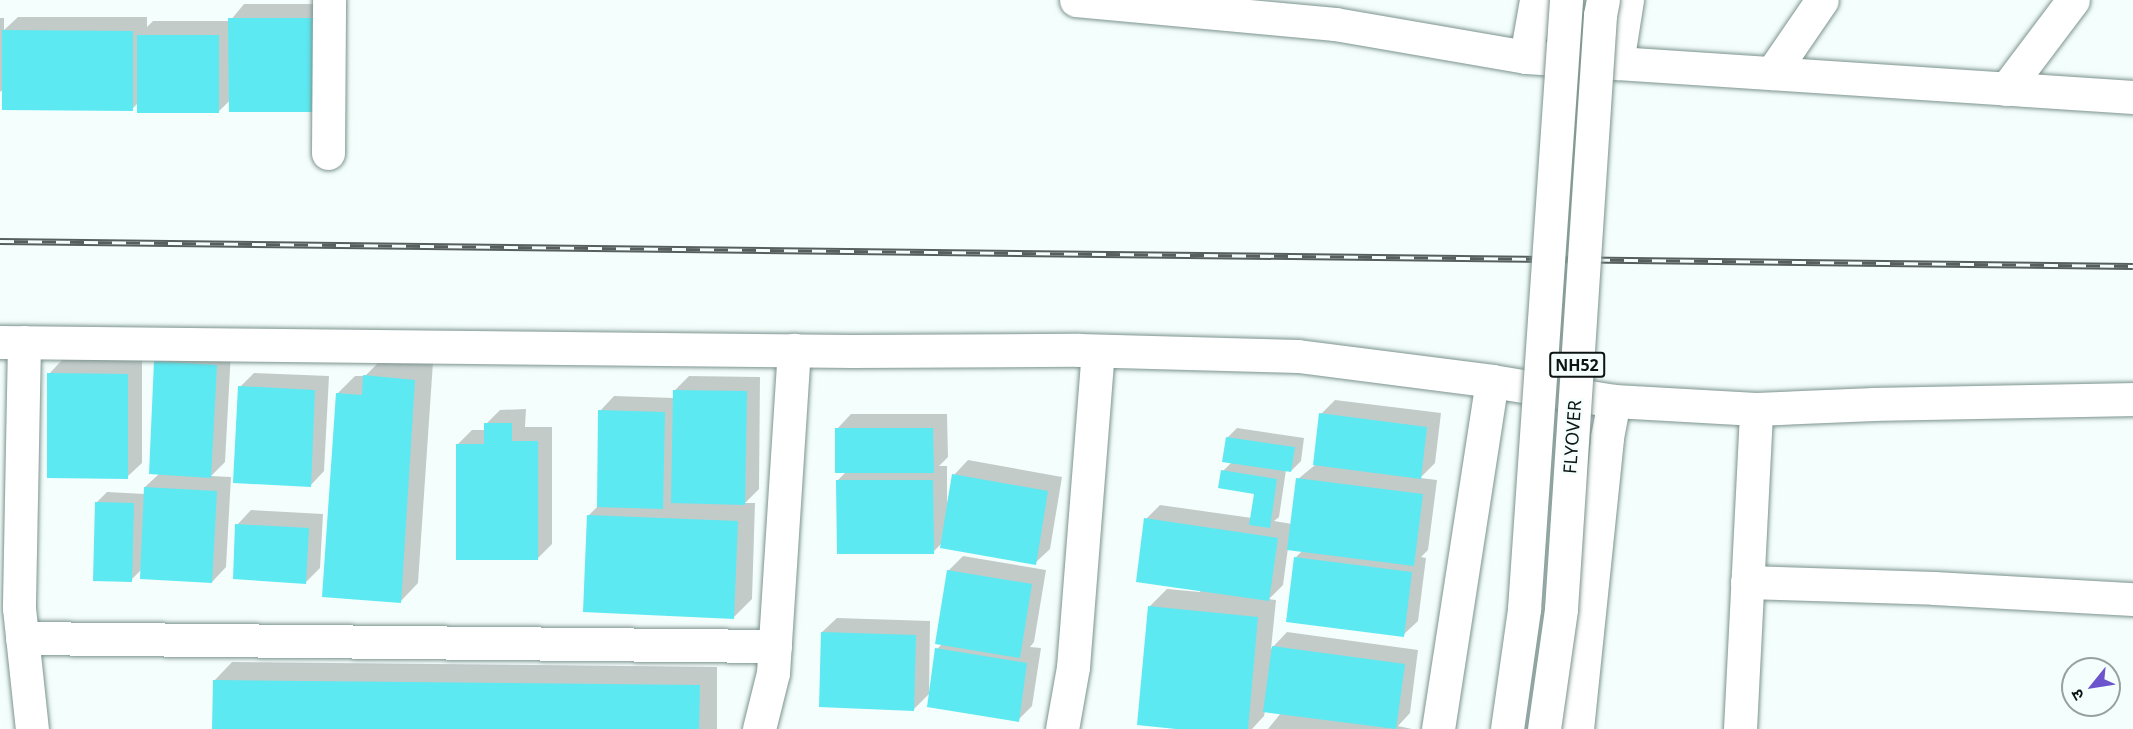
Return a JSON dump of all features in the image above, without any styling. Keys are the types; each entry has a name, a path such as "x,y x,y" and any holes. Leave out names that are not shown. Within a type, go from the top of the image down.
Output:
{"main road":[{"path":"328,153 329,0"},
{"path":"1076,0 1335,24 1526,57 2133,97"},
{"path":"1526,57 1536,0"},
{"name":"FLYOVER","path":"1507,729 1524,609 1566,0"},
{"name":"FLYOVER","path":"1544,729 1561,609 1599,27 1603,0"},
{"path":"1617,63 1627,0"},
{"path":"1772,73 1822,0"},
{"path":"2006,89 2073,0"},
{"path":"32,729 19,608 12,342 1098,351 1298,356 1492,381 1614,401 1756,409 1874,404 2133,399"},
{"path":"759,729 773,673 794,350"},
{"path":"1062,729 1073,667 1098,351"},
{"path":"1438,729 1492,381"},
{"path":"1577,729 1606,437 1614,401"},
{"path":"1740,729 1756,409"},
{"path":"1747,582 1934,588 2133,599"},
{"path":"22,638 775,646"}],"building":[{"path":"228,18 316,18 316,112 229,112"},
{"path":"2,30 133,31 133,111 2,110"},
{"path":"137,35 219,35 219,113 137,113"},
{"path":"154,361 217,365 211,478 149,474"},
{"path":"47,373 128,374 128,479 47,478"},
{"path":"363,375 415,380 401,603 322,597 336,393 362,395"},
{"path":"238,386 315,390 311,487 233,483"},
{"path":"673,390 747,391 745,505 671,503"},
{"path":"598,410 665,412 663,509 597,507"},
{"path":"1319,413 1427,427 1421,479 1313,465"},
{"path":"484,423 512,423 512,441 538,441 538,560 456,560 456,444 484,444"},
{"path":"835,428 933,428 934,473 835,473"},
{"path":"1226,437 1295,447 1291,472 1222,462"},
{"path":"1221,470 1277,479 1270,528 1249,525 1254,494 1218,488"},
{"path":"952,474 1048,491 1036,565 940,548"},
{"path":"1296,478 1423,494 1414,566 1287,550"},
{"path":"836,480 933,480 934,554 837,554"},
{"path":"144,487 217,491 212,583 140,579"},
{"path":"95,502 134,503 132,582 93,581"},
{"path":"587,515 738,521 734,619 583,612"},
{"path":"1144,518 1278,538 1269,601 1136,582"},
{"path":"235,524 309,528 306,584 233,579"},
{"path":"1294,557 1412,572 1404,637 1286,622"},
{"path":"947,570 1032,584 1020,658 935,644"},
{"path":"1148,606 1258,617 1248,729 1176,729 1137,725"},
{"path":"821,632 916,635 914,711 819,707"},
{"path":"1272,646 1405,664 1396,729 1263,712"},
{"path":"935,648 1027,663 1019,722 927,707"},
{"path":"213,680 700,685 699,729 212,729"}],"railway":[{"path":"0,241 2133,266"}]}
